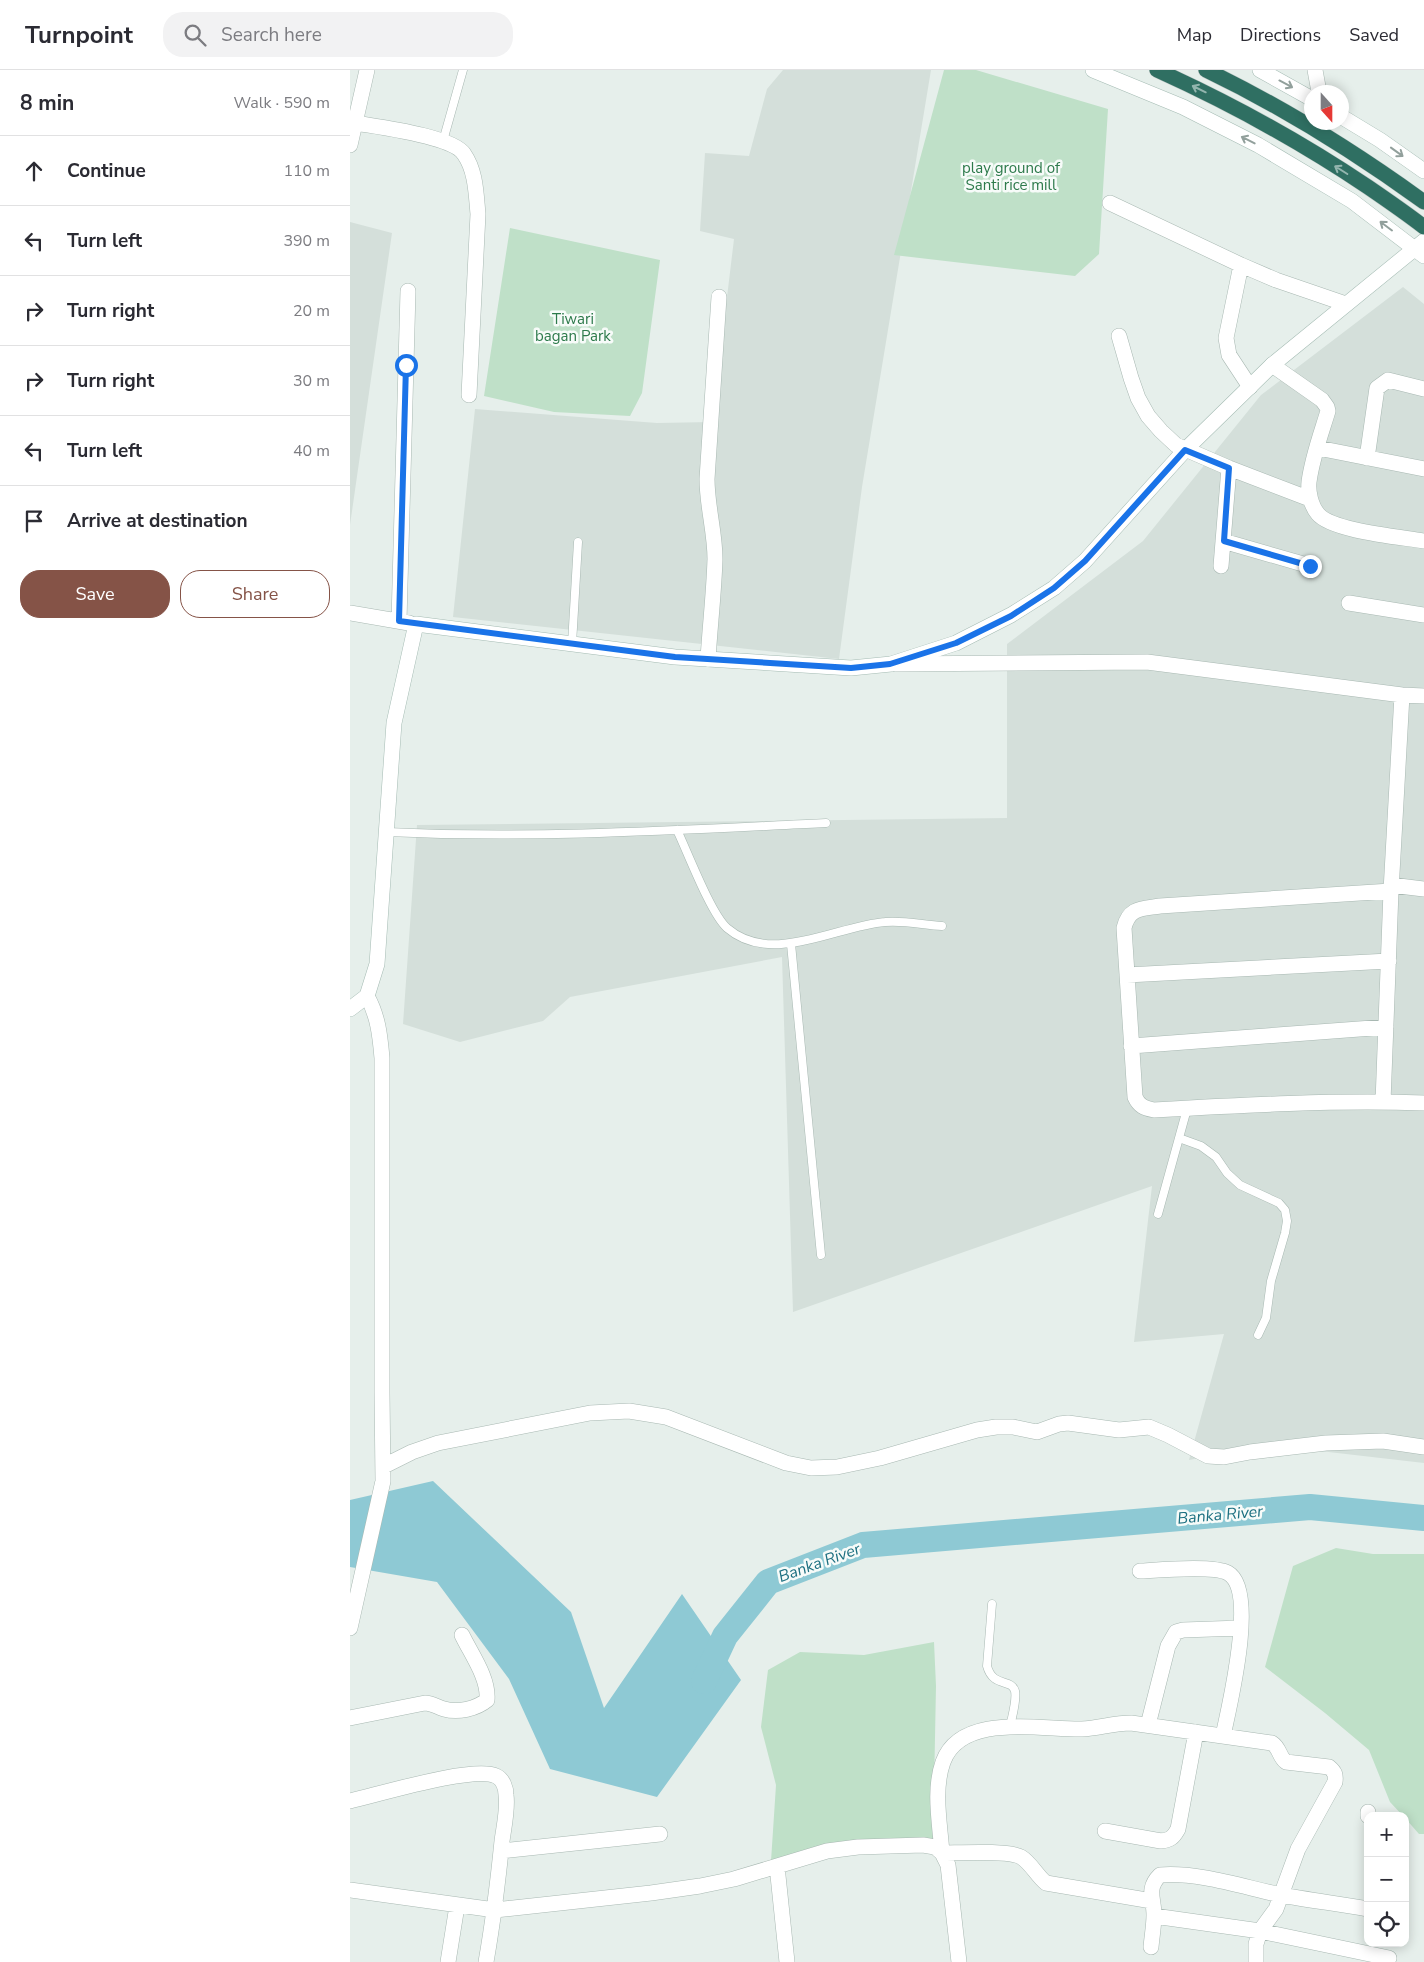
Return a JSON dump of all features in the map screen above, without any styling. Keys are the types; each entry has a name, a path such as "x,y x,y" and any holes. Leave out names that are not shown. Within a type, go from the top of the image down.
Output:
{"highway":[{"path":"1157,70 1200,89 1283,134 1343,171 1424,227"},
{"path":"1206,70 1291,114 1424,202"}],"street":[{"path":"350,145 367,70"},
{"path":"890,664 956,643 1011,616 1054,588 1085,561 1185,450 1272,365 1346,304 1421,248 1352,201 1258,145 1183,107 1093,70"},
{"path":"1260,70 1304,95"},
{"path":"1315,70 1318,85"},
{"path":"1349,121 1380,140 1424,171"},
{"path":"355,123 455,146 464,154 471,166 476,189 478,214 469,395"},
{"path":"1110,203 1240,265 1276,280 1346,304"},
{"path":"1240,265 1226,338 1229,355 1250,387"},
{"path":"399,621 408,291"},
{"path":"708,659 715,560 714,536 707,500 707,479 719,297"},
{"path":"1119,336 1130,378 1138,398 1148,416 1171,441 1185,450 1310,498"},
{"path":"1272,365 1325,403 1327,407 1328,411 1309,482 1310,498 1318,514 1331,523 1424,541"},
{"path":"1367,458 1377,388 1388,380 1424,389"},
{"path":"1318,448 1424,469"},
{"path":"1222,566 1229,468"},
{"path":"1224,541 1310,566"},
{"path":"1349,603 1424,615"},
{"path":"350,613 416,624 675,657 851,668 890,664 1147,662 1402,696 1424,696"},
{"path":"350,1009 367,996 377,964 394,723 416,624"},
{"path":"1383,1102 1391,888 1402,696"},
{"path":"1424,889 1391,888 1140,909 1131,913 1126,919 1124,928 1135,1097 1138,1104 1145,1109 1383,1102 1424,1103"},
{"path":"1127,975 1389,961"},
{"path":"350,1628 384,1474 382,1393 382,1058 380,1032 375,1011 367,996"},
{"path":"1131,1046 1386,1027"},
{"path":"384,1474 412,1452 438,1443 590,1413 629,1411 666,1417 786,1463 811,1468 838,1467 880,1458 977,1430 1013,1427 1037,1432 1059,1424 1068,1423 1120,1430 1149,1427 1208,1456 1224,1457 1326,1443 1384,1441 1424,1447"},
{"path":"1140,1571 1213,1569 1228,1572 1236,1580 1241,1594 1241,1628 1234,1684 1223,1736"},
{"path":"1148,1726 1168,1646 1176,1632 1183,1630 1241,1628"},
{"path":"350,1718 424,1703 432,1703 445,1709 457,1710 481,1705 487,1700 488,1692 462,1635"},
{"path":"942,1853 938,1781 944,1761 953,1746 968,1735 993,1728 1081,1729 1114,1723 1272,1743 1279,1749 1286,1762 1329,1767 1336,1776 1298,1849 1276,1909 1260,1931 1256,1944 1256,1962"},
{"path":"1105,1831 1161,1841 1168,1841 1174,1836 1178,1829 1196,1732"},
{"path":"350,1792 350,1802 438,1780 484,1773 497,1776 505,1785 507,1797 486,1962"},
{"path":"501,1851 660,1834"},
{"path":"350,1890 494,1910 700,1886 734,1879 827,1851 858,1847 923,1844 935,1847 942,1853 948,1865 959,1962"},
{"path":"942,1853 1009,1854 1021,1857 1037,1876 1046,1883 1153,1909 1388,1954"},
{"path":"777,1866 787,1962"},
{"path":"1151,1947 1153,1881 1160,1874 1218,1881 1282,1895 1364,1908"},
{"path":"448,1962 457,1906"}],"lane":[{"path":"443,142 463,70"},
{"path":"572,644 578,542"},
{"path":"387,832 486,835 677,830 826,823"},
{"path":"677,830 713,907 726,928 743,939 769,944 791,944 856,926 887,922 942,926"},
{"path":"791,944 821,1255"},
{"path":"1158,1214 1187,1108"},
{"path":"1179,1138 1201,1146 1216,1157 1227,1173 1240,1185 1279,1203 1285,1210 1287,1221 1285,1233 1271,1281 1266,1318 1258,1335"},
{"path":"992,1604 987,1666 989,1675 995,1680 1011,1684 1014,1688 1015,1694 1010,1727"}],"shaded area":[{"path":"783,70 931,70 862,487 839,659 453,617 475,409 657,423 712,422 734,239 700,231 705,153 749,156 767,89"},
{"path":"350,222 392,233 350,525"},
{"path":"1403,287 1424,304 1424,1463 1268,1445 1189,1460 1224,1334 1134,1342 1152,1186 793,1312 782,957 570,997 543,1021 460,1042 403,1024 417,825 1007,818 1007,644 1143,541 1261,395"}],"green space":[{"name":"play ground of Santi rice mill","path":"944,70 976,70 1108,109 1099,254 1075,276 894,255"},
{"name":"Tiwari bagan Park","path":"510,228 660,260 642,393 630,416 554,412 484,396"},
{"path":"1336,1548 1373,1554 1424,1554 1424,1834 1419,1834 1409,1823 1409,1812 1399,1812 1390,1802 1369,1750 1265,1667 1293,1566"},
{"path":"934,1642 936,1686 933,1841 771,1861 776,1785 761,1727 768,1670 800,1652 864,1655"}],"water":[{"path":"433,1481 571,1612 604,1708 682,1594 741,1680 657,1797 550,1769 509,1679 437,1582 350,1567 350,1500"}],"waterway":[{"name":"Banka River","path":"704,1681 725,1636 768,1582 863,1545 1310,1507 1424,1518"}],"route":[{"path":"406,365 399,621 675,657 851,668 890,664 956,643 1011,616 1054,588 1085,561 1185,450 1229,468 1224,541 1310,566"}]}
